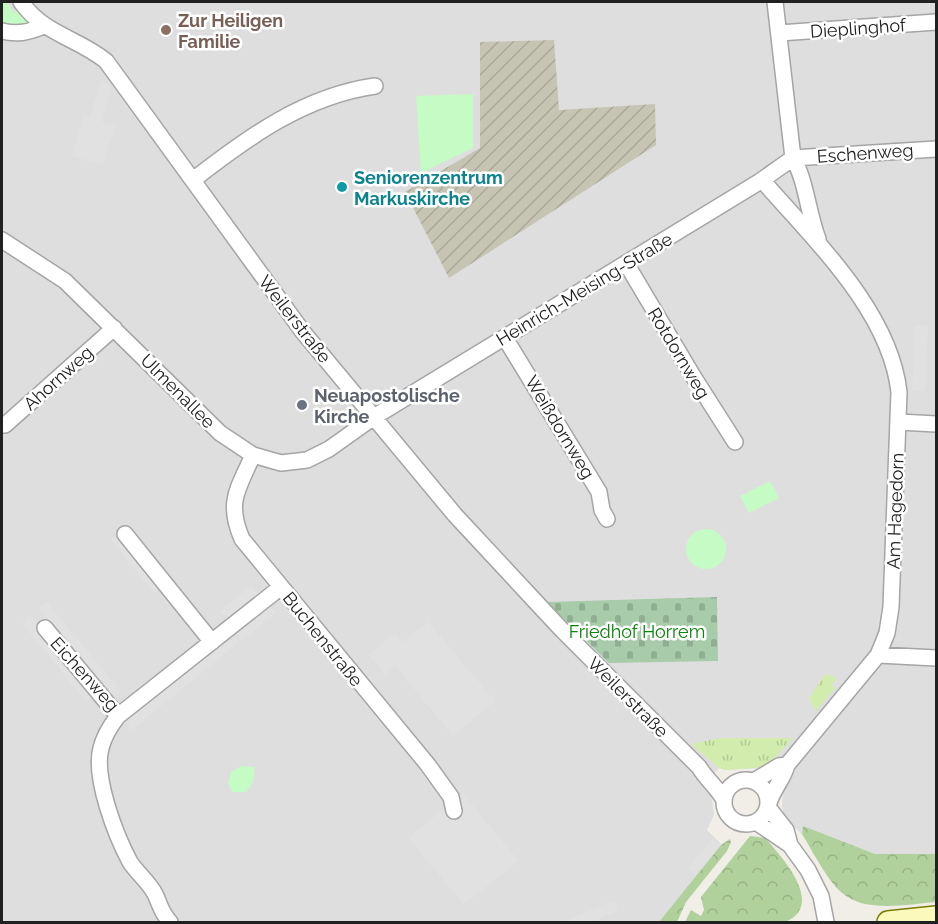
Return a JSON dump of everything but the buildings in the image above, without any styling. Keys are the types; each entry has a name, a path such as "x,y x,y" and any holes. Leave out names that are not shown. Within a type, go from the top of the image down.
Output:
{"main road":[{"path":"888,922 936,917"}],"street":[{"name":"Weilerstraße","path":"21,2 30,14 44,26 92,50 106,61 303,332 455,515 511,577 630,700 699,767 724,800"},
{"name":"Am Hagedorn","path":"776,2 793,158 801,170 809,212 820,244"},
{"name":"Dieplinghof","path":"779,33 936,22"},
{"path":"2,31 13,34 27,33 44,26"},
{"path":"191,177 284,116 326,99 375,86"},
{"name":"Eschenweg","path":"793,158 936,149"},
{"name":"Heinrich-Meising-Straße","path":"374,417 762,180 793,158"},
{"name":"Am Hagedorn","path":"762,180 820,244 872,315 897,372 899,422 891,607 887,633 878,655 787,765 768,805"},
{"name":"Ulmenallee","path":"2,240 65,281 220,433 253,455 282,463 307,460 329,449 374,417"},
{"name":"Rotdornweg","path":"626,263 735,442"},
{"name":"Ahornweg","path":"2,425 5,425 60,378 114,328"},
{"name":"Weißdornweg","path":"505,338 599,492 602,510 607,519"},
{"path":"899,422 936,424"},
{"name":"Buchenstraße","path":"253,455 233,509 242,538 434,772 451,797 454,811"},
{"path":"125,534 212,642"},
{"name":"Eichenweg","path":"45,628 118,716 281,587"},
{"path":"878,655 936,658"},
{"path":"118,716 110,726 100,749 101,786 112,821 130,862 155,894 162,912 170,922"},
{"name":"Am Hagedorn","path":"754,781 779,766 787,765"},
{"name":"Weilerstraße","path":"699,767 736,782"},
{"path":"768,805 761,819 743,824 730,818 725,809 724,800 730,786 742,780 754,781 765,790 768,805 786,831 790,845 808,870 821,896 826,922"},
{"path":"756,822 790,845"}],"shaded area":[{"path":"2,2 936,2 936,854 875,854 803,827 802,834 787,821 782,808 783,790 787,783 769,765 761,768 725,770 719,768 704,785 711,792 714,815 707,830 722,845 659,922 2,922"},
{"path":"554,40 559,110 655,104 656,145 449,278 405,192 480,148 480,42"},
{"path":"101,79 111,88 102,122 115,126 103,165 72,156 84,116 90,118"},
{"path":"915,326 928,326 925,391 912,391"},
{"path":"120,533 163,586 154,593 111,540"},
{"path":"251,586 258,594 227,619 220,611"},
{"path":"47,602 121,691 113,698 39,608"},
{"path":"269,605 276,613 242,640 236,633"},
{"path":"30,616 94,694 86,701 22,623"},
{"path":"428,622 495,701 453,736 395,666 385,675 369,655 395,633 402,642"},
{"path":"233,635 239,642 132,730 126,722"},
{"path":"463,794 519,861 464,904 408,838"},
{"path":"713,839 721,845 696,875 688,868"},
{"path":"613,901 618,911 590,922 563,922"}],"green space":[{"path":"2,2 9,4 14,14 19,6 30,22 27,27 2,25"},
{"path":"473,94 473,148 421,173 416,96"},
{"path":"770,481 779,498 749,513 740,496"},
{"path":"706,529 714,530 720,535 725,541 725,557 720,563 714,568 706,569 698,568 692,563 687,557 686,549 687,541 692,535 698,530"},
{"name":"Friedhof Horrem","path":"717,597 718,661 609,663 547,602"},
{"path":"825,674 835,677 831,685 835,688 816,711 809,698"},
{"path":"719,738 793,738 768,765 725,770 719,768 691,744"},
{"path":"241,766 255,767 253,782 246,792 232,792 228,783 231,772"},
{"path":"803,826 875,854 936,854 936,902 887,906 862,903 851,899 836,887 825,873 802,834"},
{"path":"750,836 765,838 790,868 801,893 802,904 797,914 785,922 685,922 691,910 701,916 704,910 701,897"},
{"path":"730,839 727,851 686,902 677,922 659,922 721,845"}],"place":[{"name":"Zur Heiligen Familie","path":"166,30"},
{"name":"Seniorenzentrum Markuskirche","path":"342,187"},
{"name":"Neuapostolische Kirche","path":"302,405"}]}
